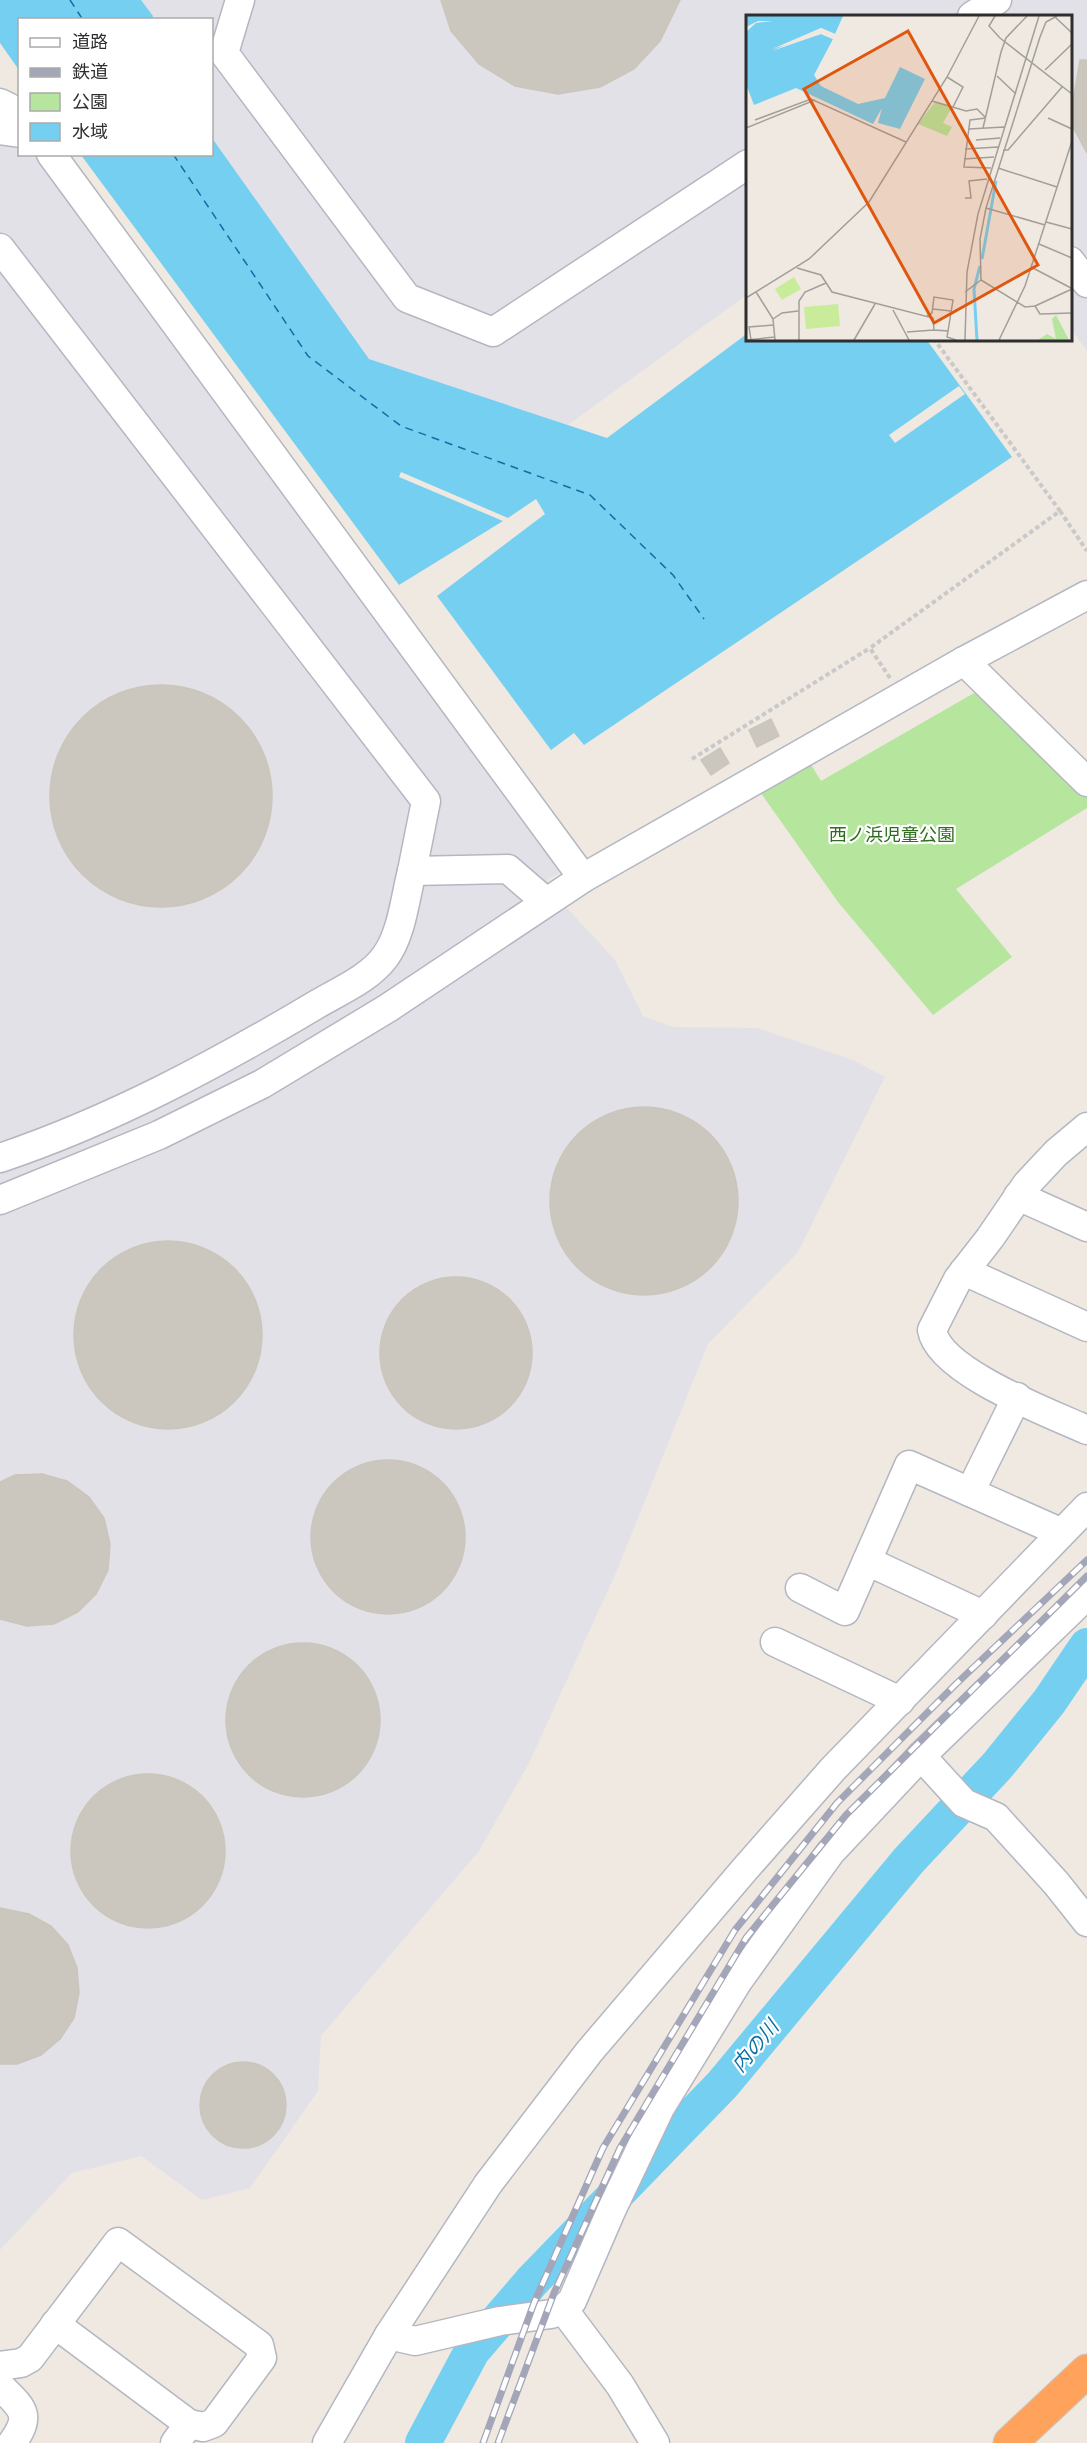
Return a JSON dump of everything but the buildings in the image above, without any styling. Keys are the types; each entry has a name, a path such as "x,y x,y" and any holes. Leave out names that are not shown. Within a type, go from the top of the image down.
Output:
{"highway":[{"path":"1024,2438 1087,2371"}],"street":[{"path":"240,0 224,53 407,298 493,332 746,165"},
{"path":"974,15 997,0"},
{"path":"0,103 18,115"},
{"path":"0,130 18,133"},
{"path":"52,156 583,878"},
{"path":"0,248 426,801 412,871 394,940 384,958 371,971 284,1024 140,1100 96,1121 0,1158"},
{"path":"1072,262 1087,283"},
{"path":"0,1200 150,1139 262,1084 388,1008 545,901 583,878 964,661 1087,595"},
{"path":"964,661 1087,782"},
{"path":"412,871 508,869 545,901"},
{"path":"1087,1127 1037,1172 1018,1196 964,1271 932,1330 934,1339 950,1358 968,1373 1087,1430"},
{"path":"1018,1196 1087,1227"},
{"path":"964,1271 1087,1327"},
{"path":"970,1492 1017,1397"},
{"path":"800,1588 845,1611 909,1465 1060,1532"},
{"path":"327,2443 389,2335 488,2184 589,2052 833,1769 1087,1506"},
{"path":"867,1561 983,1615"},
{"path":"389,2335 415,2341 500,2321 551,2314 572,2301 611,2211 660,2108 738,1981 830,1853 921,1756 1087,1595"},
{"path":"775,1642 900,1701"},
{"path":"921,1756 964,1803 996,1817 1056,1883 1087,1922"},
{"path":"0,2366 21,2363 30,2358 55,2324 118,2242 259,2345 262,2358 214,2423 182,2434 55,2324"},
{"path":"563,2308 620,2385 655,2443"},
{"path":"0,2386 23,2411 25,2418 22,2430 12,2443"}],"path":[{"path":"935,340 1087,551"},
{"path":"692,759 870,648 1060,511"},
{"path":"870,648 902,696"}],"shaded area":[{"path":"141,0 1087,0 1087,351 1072,330 1072,15 746,15 746,295 568,425 369,359 213,139 213,18 152,18"},
{"path":"0,123 18,136 18,156 43,156 565,870 547,880 566,907 615,960 643,1016 672,1027 757,1028 853,1060 885,1077 798,1252 708,1344 615,1575 528,1765 479,1851 321,2036 318,2091 250,2188 202,2200 141,2156 72,2173 0,2250"}],"green space":[{"name":"西ノ浜児童公園","path":"988,685 1087,782 1087,808 956,889 1012,957 933,1015 838,902 753,782 804,753 821,781"}],"water":[{"path":"0,0 141,0 153,16 152,18 18,18 18,69 0,43"},
{"path":"213,139 369,359 607,438 746,334 746,340 927,340 1012,457 584,745 574,733 551,750 437,596 545,514 536,499 508,518 401,472 399,477 503,521 399,585 82,156 213,156"}],"pier":[{"path":"959,386 965,394 895,443 889,435"}],"waterway":[{"name":"内の川","path":"423,2443 472,2351 533,2280 722,2085 909,1860 997,1766 1049,1702 1087,1646"}],"ferry route":[{"path":"70,0 82,18"},
{"path":"174,156 308,356 401,426 590,495 673,575 704,619"}],"railway":[{"path":"483,2443 534,2303 603,2148 735,1930 837,1803 956,1684 1087,1560"},
{"path":"498,2443 554,2293 620,2148 746,1938 846,1815 1087,1576"}]}
